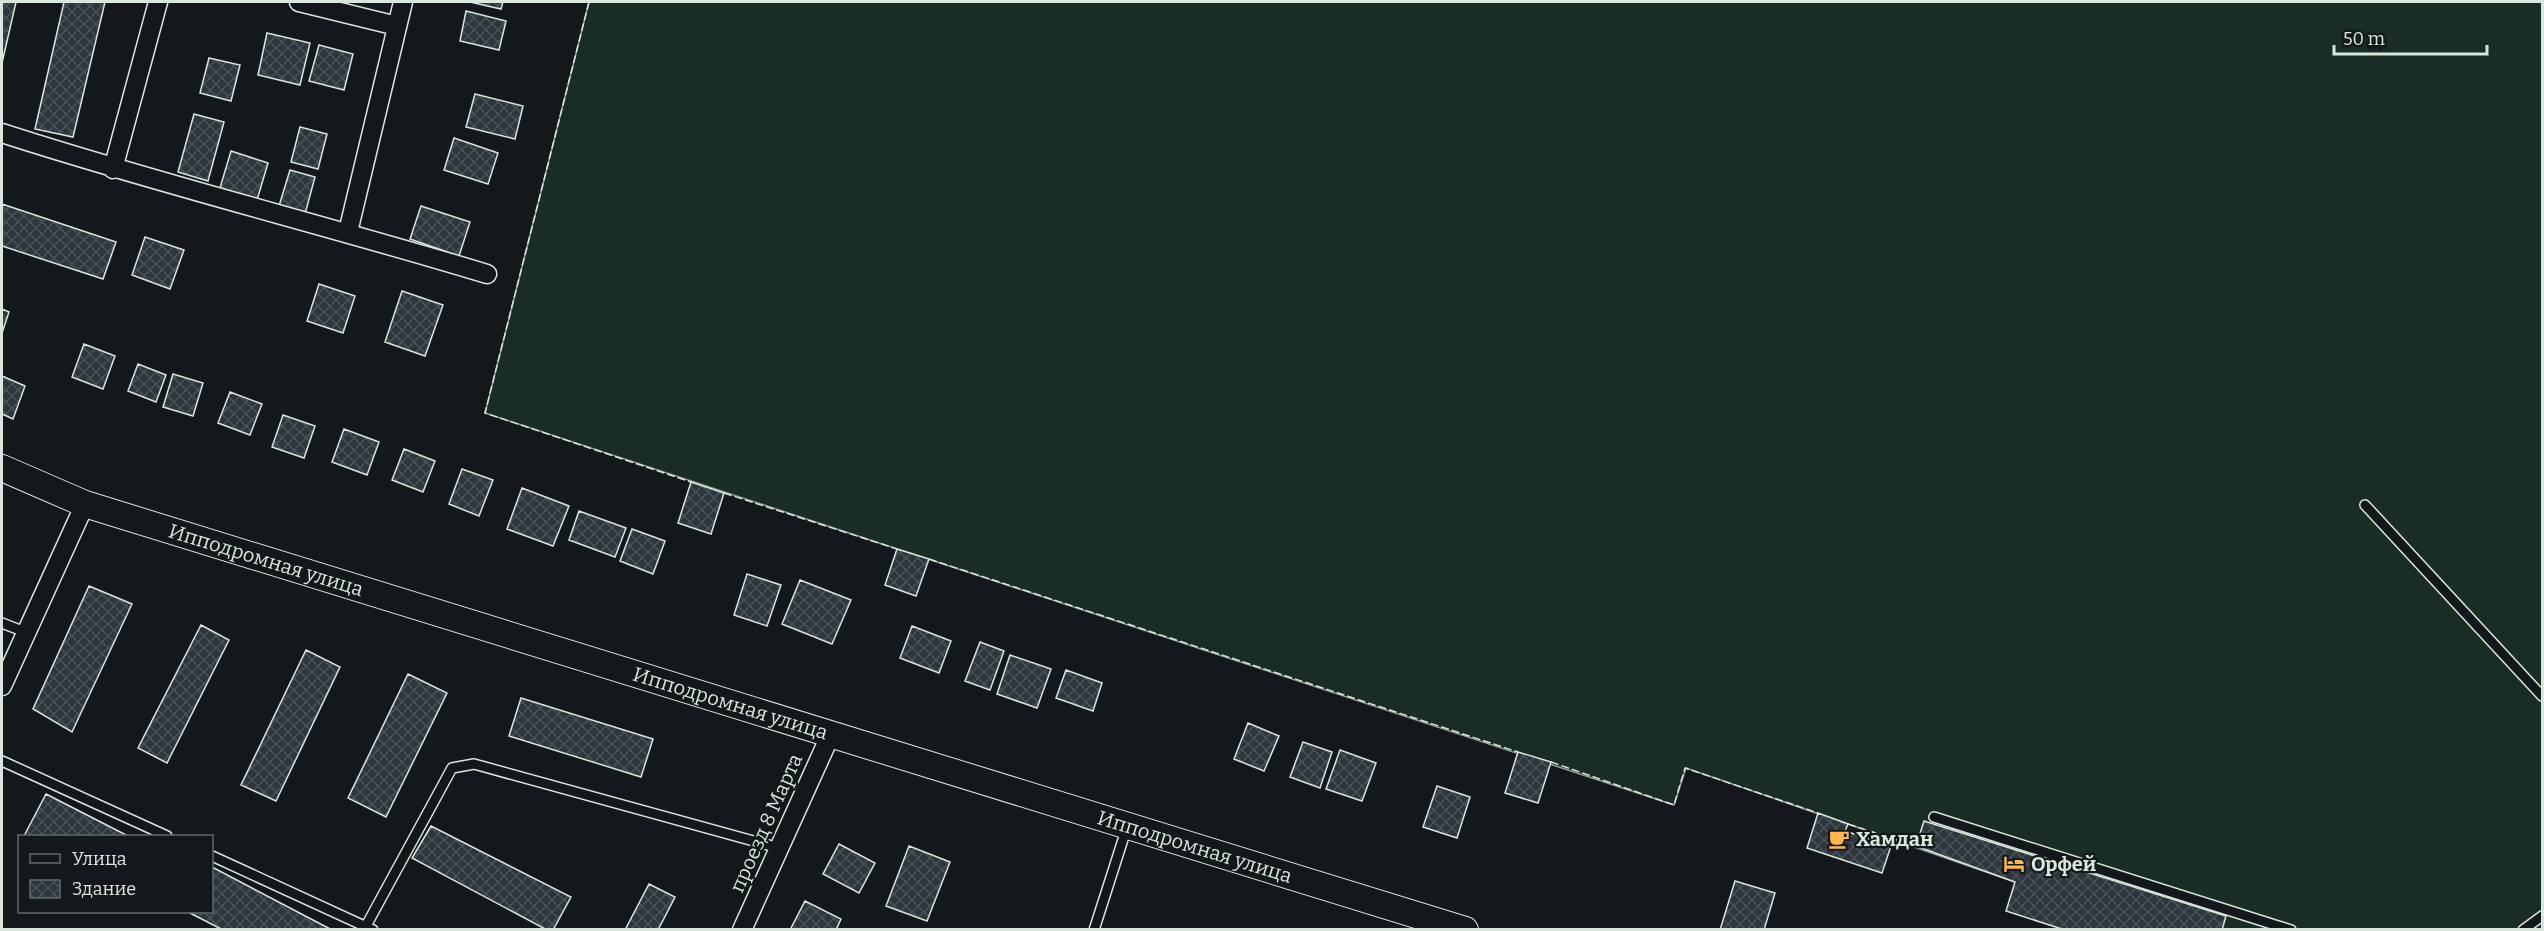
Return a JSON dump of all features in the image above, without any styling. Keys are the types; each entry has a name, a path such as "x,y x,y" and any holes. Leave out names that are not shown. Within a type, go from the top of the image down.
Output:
{"main road":[{"name":"Ипподромная улица","path":"2,468 85,504 830,736 1465,930"}],"street":[{"path":"113,169 158,2"},
{"path":"299,2 397,26"},
{"path":"348,232 403,2"},
{"path":"2,132 113,169 348,232 487,274"},
{"path":"2,686 85,504"},
{"name":"проезд 8 Марта","path":"742,930 830,736"}],"lane":[{"path":"2365,505 2542,696"},
{"path":"2,623 25,632"},
{"path":"2,762 163,835"},
{"path":"213,856 370,928 452,768 474,764 779,848"},
{"path":"1934,817 2275,927 2291,930"},
{"path":"1094,930 1127,826"},
{"path":"2523,930 2542,916"}],"green space":[{"path":"589,2 2542,2 2542,929 2065,929 2015,882 1686,768 1674,805 485,413"}],"building":[{"path":"2,2 16,2 2,63"},
{"path":"64,2 105,2 73,137 35,129"},
{"path":"470,2 503,2 501,9"},
{"path":"466,11 506,21 499,50 460,41"},
{"path":"267,33 310,43 300,85 258,75"},
{"path":"319,45 353,54 344,90 309,81"},
{"path":"209,58 240,65 231,101 200,93"},
{"path":"475,94 523,106 515,139 466,127"},
{"path":"194,114 224,122 208,181 178,172"},
{"path":"300,127 327,134 318,169 291,162"},
{"path":"454,138 498,153 488,184 444,170"},
{"path":"231,151 268,163 257,200 220,188"},
{"path":"290,170 315,177 305,214 279,206"},
{"path":"2,204 116,242 103,279 2,246"},
{"path":"421,206 470,222 459,256 410,239"},
{"path":"145,237 184,250 170,289 132,275"},
{"path":"319,284 355,296 343,333 307,321"},
{"path":"402,291 443,305 425,356 385,342"},
{"path":"2,309 9,312 2,333"},
{"path":"84,344 115,356 103,389 72,377"},
{"path":"138,364 166,375 156,402 128,391"},
{"path":"173,374 203,383 193,416 163,407"},
{"path":"2,376 25,386 13,419 2,414"},
{"path":"230,392 262,404 250,435 218,423"},
{"path":"283,415 315,426 304,458 272,447"},
{"path":"344,429 379,442 367,475 332,462"},
{"path":"404,449 435,461 423,492 392,480"},
{"path":"462,469 493,480 479,516 449,504"},
{"path":"691,482 724,493 711,534 678,523"},
{"path":"522,488 569,506 553,546 507,529"},
{"path":"579,511 626,528 615,557 569,540"},
{"path":"632,529 665,541 653,574 620,561"},
{"path":"897,549 929,559 916,596 885,585"},
{"path":"747,574 781,585 767,626 734,615"},
{"path":"800,580 851,600 832,644 782,624"},
{"path":"89,586 132,604 72,732 33,709"},
{"path":"201,625 229,640 167,763 138,748"},
{"path":"912,626 951,641 939,673 900,658"},
{"path":"980,642 1004,651 990,690 965,681"},
{"path":"306,650 340,667 276,801 241,785"},
{"path":"1010,655 1051,669 1037,708 997,694"},
{"path":"1066,670 1102,683 1093,711 1056,698"},
{"path":"408,674 447,693 386,817 348,798"},
{"path":"521,698 653,739 641,777 509,736"},
{"path":"1248,723 1279,736 1264,771 1234,759"},
{"path":"1303,742 1332,752 1320,788 1290,777"},
{"path":"1340,750 1376,763 1362,801 1326,789"},
{"path":"1518,752 1551,762 1538,803 1505,793"},
{"path":"1437,786 1470,797 1457,838 1423,827"},
{"path":"46,794 126,835 25,835"},
{"name":"Хамдан","path":"1818,813 1848,824 1845,831 1891,846 1882,873 1807,848"},
{"name":"Орфей","path":"1924,821 2226,916 2222,930 2065,930 2006,911 2015,882 1916,846"},
{"path":"431,826 571,897 553,930 547,930 412,858"},
{"path":"839,844 875,863 859,893 823,874"},
{"path":"909,846 950,862 927,921 886,906"},
{"path":"213,868 332,930 223,930 190,913 213,913"},
{"path":"1735,881 1775,893 1764,930 1720,930"},
{"path":"649,884 675,897 658,930 625,930"},
{"path":"805,901 841,919 836,930 790,930"}],"fence":[{"path":"589,2 485,413 691,482"},
{"path":"724,493 897,549"},
{"path":"929,559 1518,752"},
{"path":"1551,762 1674,805 1685,768 1818,813"},
{"path":"1848,824 1916,846"}],"place":[{"name":"Хамдан","path":"1839,839"},
{"name":"Орфей","path":"2014,864"}]}
